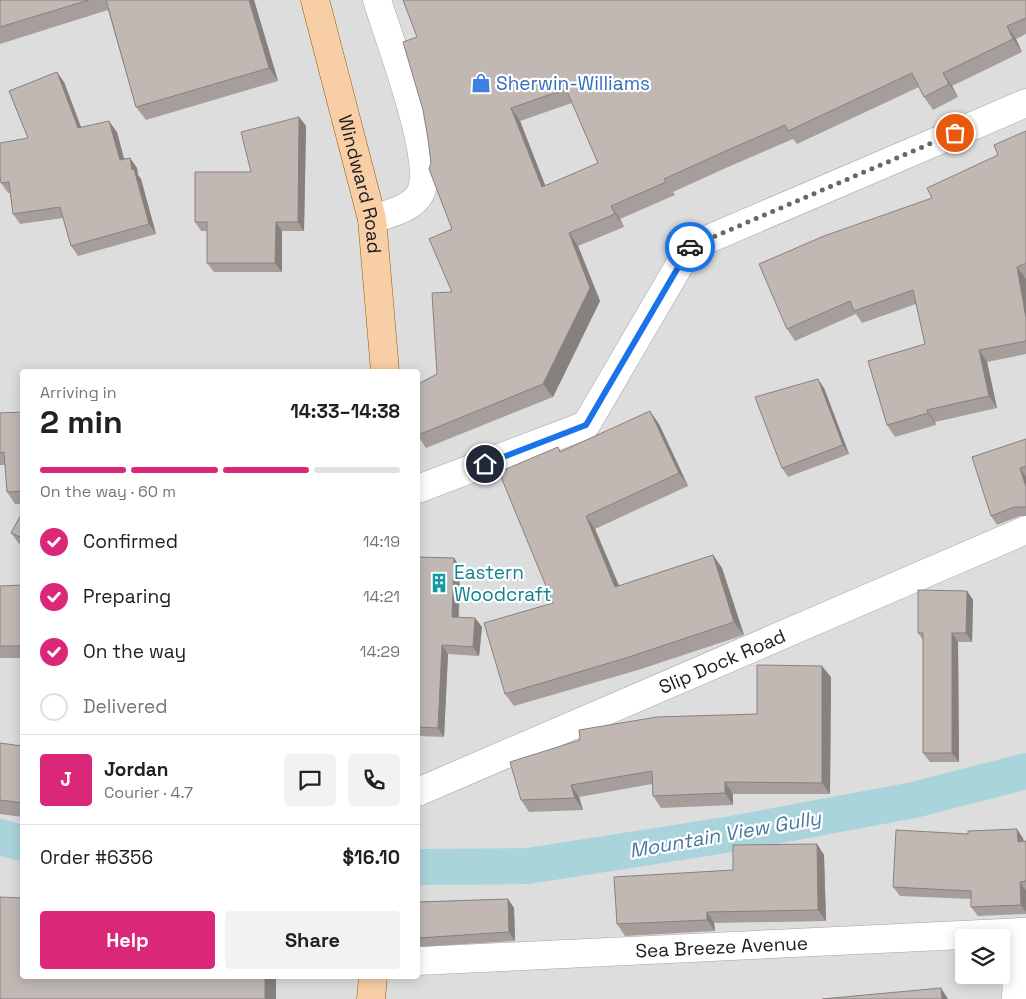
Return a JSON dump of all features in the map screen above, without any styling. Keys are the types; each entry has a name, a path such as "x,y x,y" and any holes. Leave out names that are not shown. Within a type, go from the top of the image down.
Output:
{"main road":[{"name":"Windward Road","path":"314,0 372,219 385,369"},
{"path":"371,999 373,979"}],"street":[{"path":"372,219 408,206 420,193 424,176 421,141 377,0"},
{"path":"420,488 586,425 690,247 1026,103"},
{"name":"Slip Dock Road","path":"420,791 1026,530"},
{"path":"1016,999 1023,932"},
{"name":"Sea Breeze Avenue","path":"420,961 1023,932"}],"shaded area":[{"path":"0,0 1026,0 1026,999 0,999"}],"building":[{"path":"0,0 89,0 0,27"},
{"path":"106,0 249,0 269,68 136,107"},
{"path":"403,0 1026,0 1026,18 1007,26 1013,39 943,73 949,84 924,97 912,73 788,131 785,125 664,179 666,182 611,206 615,214 569,233 590,288 543,384 420,434 420,383 437,374 432,293 452,292 429,239 452,229 429,169 431,163 423,110 403,42 417,37","holes":["566,89 598,163 542,187 511,108"]},
{"path":"57,72 78,128 109,121 120,160 130,158 149,224 71,246 60,207 13,214 9,182 1,183 0,143 28,138 9,91"},
{"path":"299,117 298,222 276,222 275,263 207,263 207,222 195,222 195,172 251,172 241,132"},
{"path":"1026,131 1026,263 1017,267 1026,318 1026,341 979,350 989,396 927,410 928,413 887,425 868,361 925,344 913,290 854,311 850,301 787,329 759,264 824,236 932,198 927,188 998,155 994,145"},
{"path":"818,379 843,445 782,468 755,397"},
{"path":"650,411 679,473 586,516 615,587 713,555 734,622 629,657 505,694 484,623 553,603 499,472 558,447 560,452"},
{"path":"20,412 20,491 7,492 4,452 0,453 0,413"},
{"path":"1026,439 1026,466 1020,468 1026,487 1026,507 1014,507 991,516 972,457"},
{"path":"20,517 20,537 11,533"},
{"path":"420,557 454,558 452,617 475,618 473,647 442,645 438,728 420,727"},
{"path":"20,585 20,646 0,646 0,586"},
{"path":"918,590 967,591 966,633 952,633 952,753 923,753 923,633 918,633"},
{"path":"757,665 822,666 822,783 725,782 725,793 653,796 652,771 571,785 575,798 521,800 510,762 580,740 579,730 657,717 757,714"},
{"path":"0,743 20,746 20,803 0,800"},
{"path":"1017,829 1018,842 1026,841 1026,881 1020,882 1021,905 971,907 971,891 893,887 896,830 968,834 968,831"},
{"path":"817,844 818,910 707,912 707,920 617,924 614,877 733,870 733,845"},
{"path":"0,897 20,898 20,979 265,979 265,999 0,999"},
{"path":"508,899 509,932 420,938 420,902"},
{"path":"941,988 942,999 822,999"}],"waterway":[{"name":"Mountain View Gully","path":"420,867 528,866 732,834 914,800 1026,771"},
{"name":"Mountain View Gully","path":"0,837 20,842"}],"way so far":[{"path":"690,247 955,133"}],"place":[{"name":"Sherwin-Williams","path":"481,83"},
{"name":"Eastern Woodcraft","path":"439,583"}],"route":[{"path":"485,464 586,425 690,247"}]}
